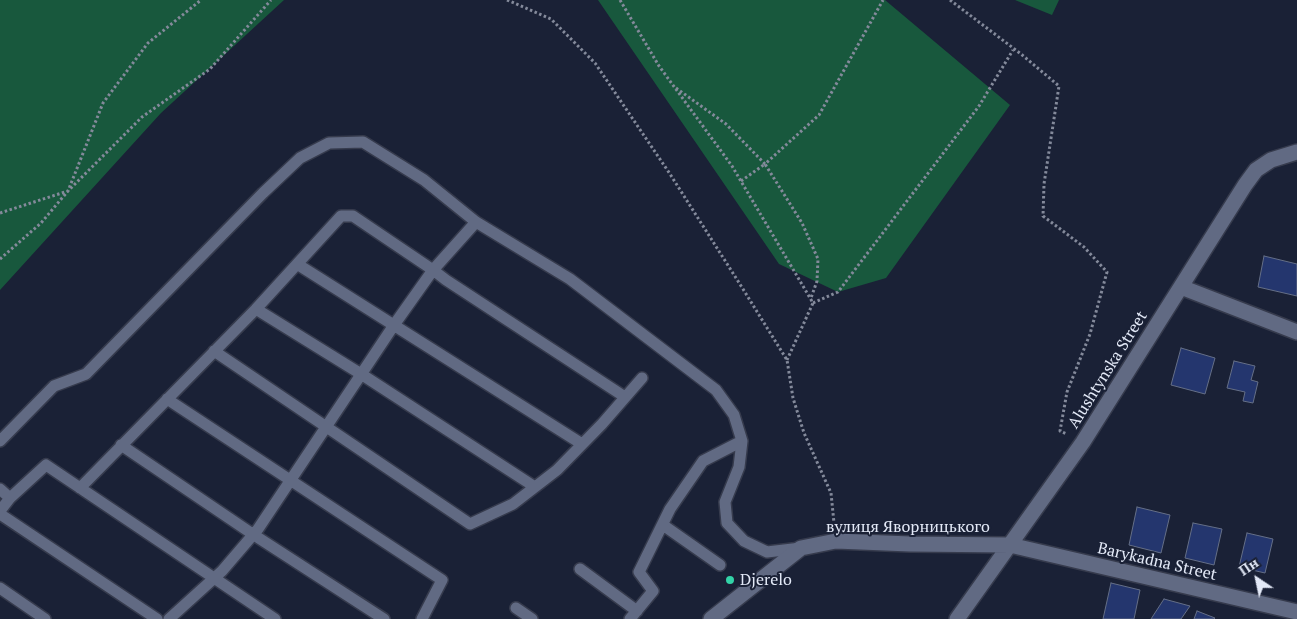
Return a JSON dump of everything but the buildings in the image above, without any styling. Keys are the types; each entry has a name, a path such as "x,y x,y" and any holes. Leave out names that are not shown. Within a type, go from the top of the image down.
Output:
{"street":[{"name":"Alushtynska Street","path":"957,619 1083,442 1256,170 1271,160 1296,152"},
{"path":"1181,287 1297,332"},
{"name":"вулиця Яворницького","path":"711,619 801,548 836,541 1010,545"},
{"name":"Barykadna Street","path":"1010,545 1297,612"}],"lane":[{"path":"0,441 54,386 86,374 263,193 300,158 329,143 363,142 424,180 476,222 570,279 716,390 734,415 742,441 739,467 725,502 727,523 744,540 767,552 801,548"},
{"path":"80,488 256,309 341,216 353,216 446,280 625,397"},
{"path":"169,619 214,578 254,535 394,325 433,270 476,222"},
{"path":"297,264 582,444"},
{"path":"256,309 361,374 535,488"},
{"path":"214,352 470,524 513,504 557,470 642,378"},
{"path":"168,398 442,580 422,619"},
{"path":"580,569 633,615 653,591 639,572 670,509 703,461 742,441"},
{"path":"121,445 254,535 384,619"},
{"path":"157,619 0,512 10,498 46,465 276,619"},
{"path":"0,489 10,498"},
{"path":"662,525 720,565"},
{"path":"0,588 45,619"},
{"path":"516,608 532,619"}],"path":[{"path":"68,191 103,103 148,43 201,0"},
{"path":"0,259 41,223 68,191 142,117 210,69 271,0"},
{"path":"507,0 551,19 595,63 670,174 787,360 793,398 804,433 831,493 836,541"},
{"path":"620,0 659,66 732,166 812,301"},
{"path":"741,181 765,164 818,114 883,0"},
{"path":"950,0 1013,50 1021,54 1059,86 1044,184 1043,216 1084,247 1107,272 1090,334 1067,392 1060,431 1083,442"},
{"path":"812,301 838,292 978,106 1013,50"},
{"path":"673,86 726,124 765,164 802,223 818,259 817,282 812,301 787,360"},
{"path":"0,213 68,191"}],"green space":[{"path":"0,0 284,0 161,113 0,290"},
{"path":"598,0 885,0 1010,105 886,278 838,292 779,264"},
{"path":"1015,0 1059,0 1052,15"}],"place":[{"name":"Djerelo","path":"730,580"}]}
